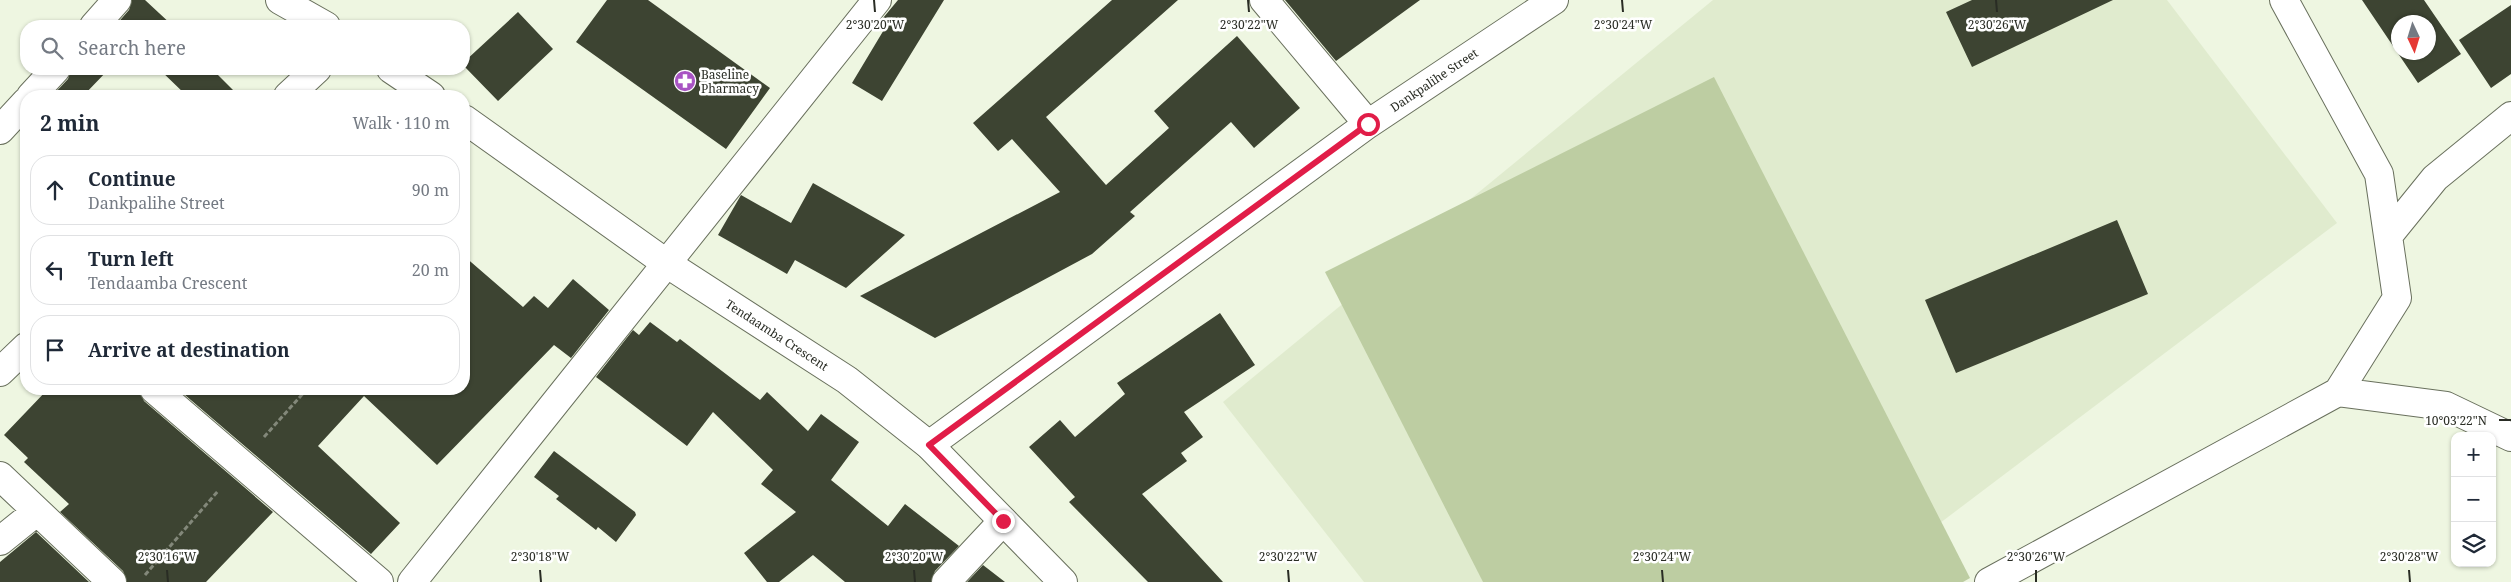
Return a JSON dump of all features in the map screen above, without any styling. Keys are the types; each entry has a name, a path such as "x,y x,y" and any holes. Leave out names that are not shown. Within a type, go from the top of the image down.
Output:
{"street":[{"path":"99,20 117,0"},
{"path":"280,0 315,20"},
{"path":"412,582 877,0"},
{"path":"1264,0 1368,124"},
{"name":"Dankpalihe Street","path":"929,445 1368,124 1554,0"},
{"path":"1989,582 2338,392 2397,298 2379,174 2284,0"},
{"path":"37,90 50,75"},
{"path":"294,90 310,75"},
{"path":"400,75 422,90"},
{"path":"0,130 20,108"},
{"path":"2388,236 2435,178 2511,116"},
{"name":"Tendaamba Crescent","path":"470,123 666,264 848,380 929,445 1063,582"},
{"path":"0,372 20,353"},
{"path":"2338,392 2446,406 2511,437"},
{"path":"161,395 379,582"},
{"path":"0,476 112,582"},
{"path":"0,541 36,512"},
{"path":"946,582 1003,521"}],"shaded area":[{"path":"1713,0 2167,0 2337,223 1862,582 1364,582 1223,402"},
{"path":"1714,77 1970,578 1963,582 1483,582 1325,272"}],"building":[{"path":"132,0 145,0 167,20 120,20 129,10"},
{"path":"607,0 648,0 770,88 726,149 576,42"},
{"path":"898,0 944,0 882,101 852,83 888,23 883,18"},
{"path":"1112,0 1178,0 1046,117 1106,185 1169,128 1154,111 1237,36 1300,108 1254,148 1231,122 1130,212 1135,216 1092,254 935,338 860,296 1060,192 1012,139 998,151 973,123"},
{"path":"1285,0 1420,0 1336,61"},
{"path":"1972,0 2113,0 1972,67 1946,12"},
{"path":"2362,0 2424,0 2434,15 2391,15 2391,43"},
{"path":"2511,5 2511,74 2491,88 2459,40"},
{"path":"518,12 553,49 498,101 470,72 470,56"},
{"path":"2436,18 2461,54 2418,83 2402,60 2436,60"},
{"path":"69,75 103,75 89,90 58,90"},
{"path":"165,75 218,75 233,90 181,90"},
{"path":"813,183 905,235 846,288 795,260 787,274 718,235 741,195 791,223"},
{"path":"2117,220 2148,294 1956,373 1925,300"},
{"path":"470,261 523,307 534,296 548,308 573,279 609,310 571,358 554,345 437,465 364,396 318,446 400,523 371,554 185,395 470,395"},
{"path":"1220,313 1255,365 1184,412 1203,437 1181,453 1187,461 1142,494 1223,582 1148,582 1069,502 1075,497 1029,447 1060,420 1075,437 1125,394 1117,383"},
{"path":"650,322 677,342 680,339 760,400 767,392 808,431 821,414 859,442 831,480 888,526 905,504 959,546 935,571 931,582 845,582 813,555 779,582 767,582 744,553 796,512 761,484 773,470 713,412 687,446 596,377 633,330 639,335"},
{"path":"42,395 142,395 144,401 273,512 206,582 127,582 123,571 60,512 69,504 24,462 28,458 4,435"},
{"path":"554,451 635,512 636,515 616,542 598,527 596,530 556,499 559,496 534,477"},
{"path":"36,532 89,582 0,582 0,562"},
{"path":"983,565 1005,582 967,582"}],"place":[{"name":"Baseline Pharmacy","path":"685,81"}],"route":[{"path":"1003,521 929,445 1368,124"}]}
